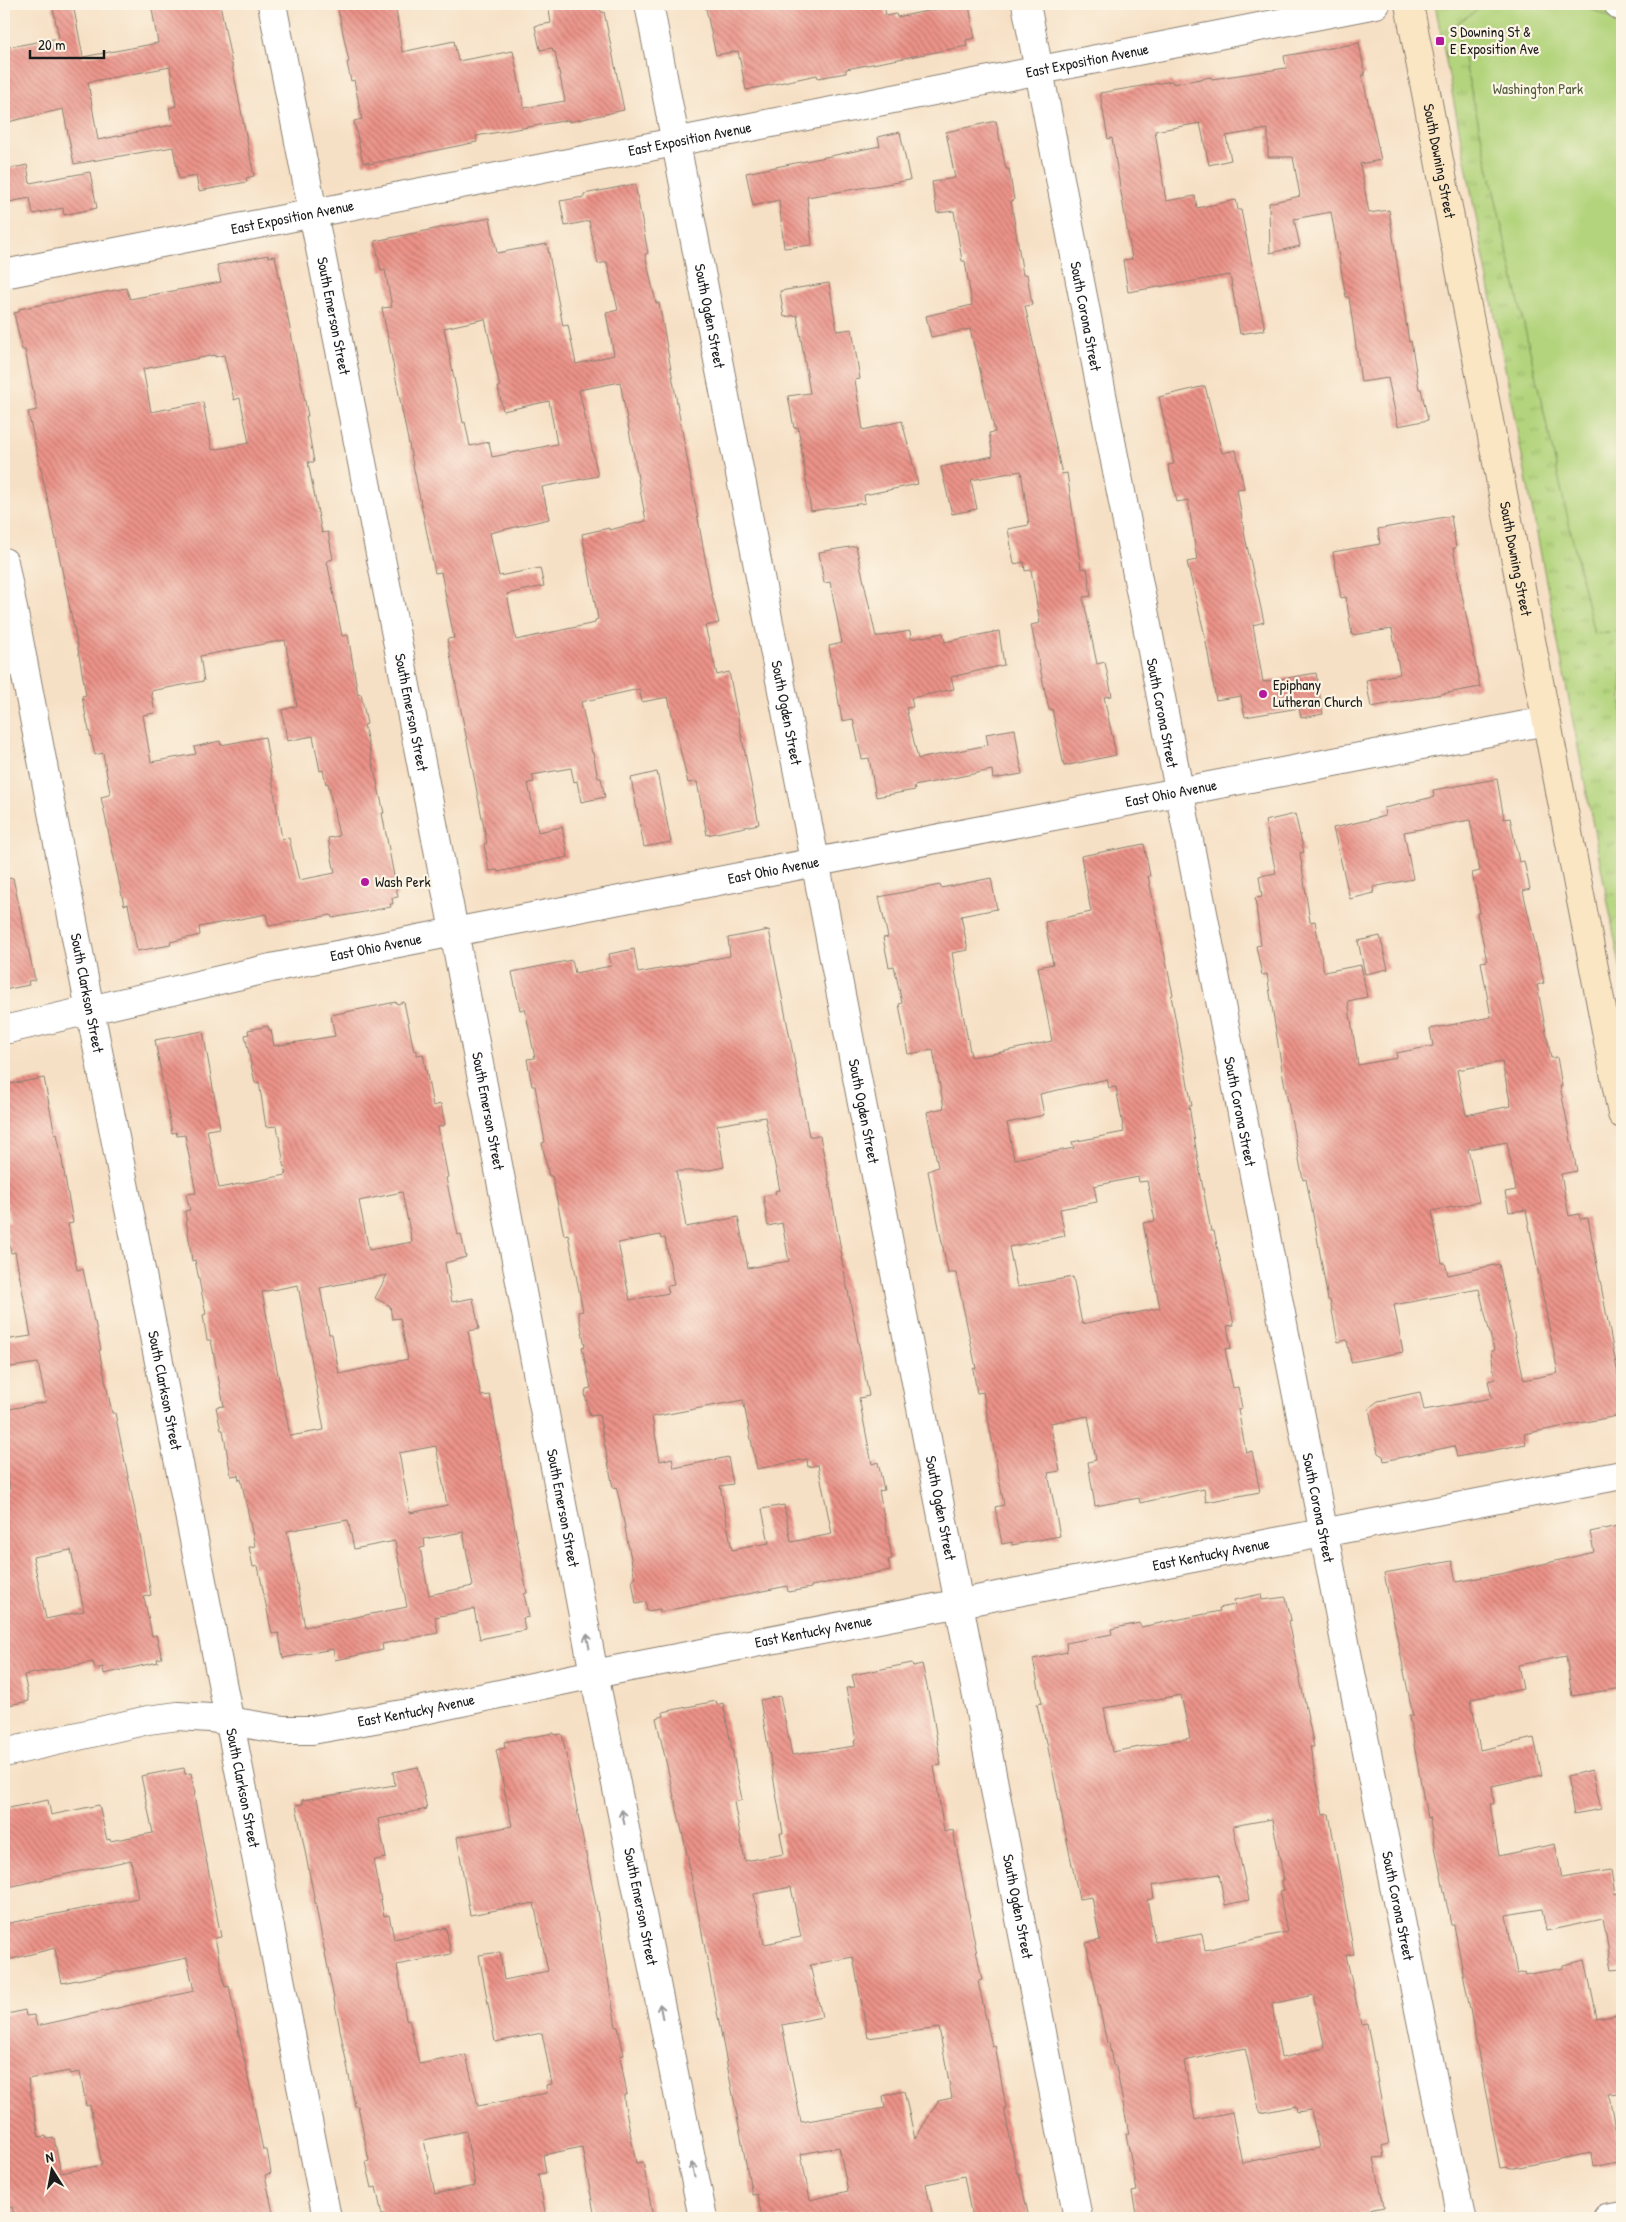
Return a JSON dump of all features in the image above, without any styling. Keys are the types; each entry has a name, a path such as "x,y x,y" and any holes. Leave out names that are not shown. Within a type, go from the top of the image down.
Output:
{"main road":[{"name":"South Downing Street","path":"1409,4 1622,1114"}],"street":[{"name":"South Emerson Street","path":"272,4 454,932 594,1674 703,2218"},
{"name":"South Ogden Street","path":"648,4 1078,2218"},
{"name":"South Corona Street","path":"1026,4 1177,793 1322,1535 1460,2218"},
{"name":"East Exposition Avenue","path":"4,274 1376,4"},
{"path":"1618,4 1622,7"},
{"name":"South Clarkson Street","path":"4,562 327,2218"},
{"name":"East Ohio Avenue","path":"4,1030 271,968 1546,720"},
{"name":"East Kentucky Avenue","path":"4,1753 169,1717 194,1717 230,1721 284,1730 312,1730 414,1712 594,1674 1622,1476"},
{"path":"1607,2218 1622,2215"}],"green space":[{"name":"Washington Park","path":"1435,4 1622,4 1622,976"},
{"name":"Washington Park","path":"1495,4 1580,4 1622,23 1622,630 1594,634 1456,24 1480,8"}],"building":[{"path":"52,4 73,4 83,57 158,43 151,4 220,4 254,176 246,178 247,182 199,191 196,176 179,179 173,147 74,164 63,109 4,123 4,48 59,38","holes":["170,67 176,106 169,108 172,125 98,140 88,82"]},
{"path":"337,4 380,4 382,11 396,9 402,52 454,41 458,61 513,51 524,108 565,101 555,52 553,52 552,48 540,50 535,26 551,23 548,4 599,4 601,12 604,12 624,110 569,122 569,120 476,136 477,142 369,164 369,162 363,163 354,121 362,119 354,80 351,81 347,63 349,62"},
{"path":"705,4 884,4 886,16 896,14 897,17 964,4 965,7 969,6 975,38 966,40 967,46 846,69 846,73 818,78 817,75 746,90 738,51 716,55"},
{"path":"1359,43 1365,75 1362,75 1381,160 1360,164 1369,213 1389,210 1409,342 1411,341 1419,389 1421,389 1428,420 1398,426 1388,378 1361,382 1349,297 1346,297 1331,212 1294,219 1300,246 1270,253 1269,203 1300,196 1293,157 1268,157 1268,129 1226,136 1231,160 1209,165 1200,123 1155,131 1166,201 1195,196 1197,208 1236,200 1238,210 1241,210 1265,330 1240,334 1230,275 1128,292 1123,260 1132,259 1112,138 1108,139 1100,93 1172,81 1173,84 1211,77 1212,79 1286,68 1284,56"},
{"path":"996,121 1006,169 1009,169 1014,200 1011,201 1023,275 1027,274 1032,305 1025,306 1062,474 1067,473 1081,569 1087,568 1091,596 1083,597 1097,664 1105,662 1112,696 1104,697 1116,755 1064,766 1052,709 1049,710 1031,625 1040,623 1031,570 1025,571 1024,562 1014,564 1008,529 1029,525 1021,471 971,480 977,509 952,514 941,467 993,456 989,433 995,432 970,329 931,337 926,316 972,305 965,261 962,261 954,211 937,213 932,182 955,178 946,132"},
{"path":"900,132 910,180 807,197 812,245 784,248 779,200 753,206 746,173 880,146 878,137"},
{"path":"27,165 30,183 90,172 97,208 64,215 63,208 33,214 30,198 4,203 4,170"},
{"path":"635,184 648,253 645,254 656,303 659,303 711,591 719,623 705,626 717,675 729,672 759,824 707,835 697,782 688,783 668,697 642,702 639,689 581,702 598,778 601,778 605,797 581,802 577,781 574,782 571,768 532,775 534,782 528,783 538,832 562,827 568,857 498,872 497,870 489,871 484,844 487,843 447,639 454,638 441,572 435,573 404,420 382,308 392,307 385,270 381,271 375,241 490,218 497,253 547,244 563,326 568,325 576,364 614,355 606,313 618,310 607,262 598,264 589,221 565,226 560,201 584,197 584,194","holes":["485,319 500,387 498,387 503,411 549,401 557,444 492,457 489,442 470,446 465,422 463,423 444,328","620,382 646,521 582,534 598,619 595,620 595,623 516,640 507,594 544,586 540,568 499,576 490,533 549,519 542,487 598,476 579,390"]},
{"path":"268,255 268,257 275,256 308,416 306,416 314,462 308,462 322,533 328,532 333,559 327,561 342,636 348,635 358,695 361,694 367,724 364,725 384,813 382,813 398,897 392,898 393,904 390,904 391,907 332,918 331,915 269,926 266,914 199,927 200,935 170,942 171,945 137,951 128,904 124,905 101,797 110,793 103,753 95,755 87,722 82,696 86,695 77,643 28,412 37,410 25,350 22,350 14,313 19,312 19,309 126,288 130,299 221,282 217,265","holes":["215,355 215,357 224,355 234,400 240,398 249,443 212,450 203,402 151,412 143,369","285,640 297,706 282,710 287,741 313,736 320,771 323,770 326,784 328,783 339,836 328,838 335,873 299,880 289,838 282,839 265,737 221,745 220,741 194,747 196,754 151,762 143,715 155,713 151,691 204,681 200,656"]},
{"path":"829,283 837,331 852,329 860,379 855,380 863,430 902,421 918,484 864,495 865,503 811,511 798,427 794,428 788,396 810,393 797,315 784,317 780,291"},
{"path":"1205,386 1222,453 1236,450 1244,488 1237,489 1245,537 1264,622 1253,625 1263,682 1316,673 1323,714 1301,718 1299,708 1245,717 1241,696 1216,700 1205,636 1187,562 1197,560 1188,500 1177,502 1168,465 1174,464 1159,397"},
{"path":"1451,516 1456,548 1453,548 1480,687 1371,707 1366,680 1400,674 1392,629 1352,635 1346,597 1341,598 1333,552 1380,544 1378,529"},
{"path":"856,546 876,637 910,631 911,639 943,633 945,642 999,631 1004,665 951,677 954,689 911,698 913,707 906,708 918,759 988,745 986,734 1015,729 1022,774 993,779 992,770 914,786 915,790 876,797 869,758 862,759 853,719 842,721 829,646 842,643 830,582 824,583 819,552"},
{"path":"657,772 671,842 644,847 631,778"},
{"path":"1497,779 1504,819 1510,818 1519,862 1524,861 1530,889 1523,891 1544,983 1537,985 1551,1058 1557,1057 1562,1086 1560,1086 1577,1171 1561,1174 1569,1216 1579,1214 1580,1219 1588,1218 1622,1395 1622,1415 1524,1434 1526,1444 1457,1457 1454,1446 1384,1461 1383,1456 1378,1453 1369,1408 1378,1401 1420,1392 1424,1410 1492,1398 1488,1381 1495,1379 1491,1351 1494,1350 1479,1289 1394,1305 1403,1352 1351,1362 1347,1340 1338,1342 1330,1300 1328,1300 1306,1179 1303,1180 1283,1076 1267,974 1262,975 1256,946 1261,945 1255,898 1262,897 1259,876 1276,873 1265,821 1295,814 1304,852 1300,853 1310,922 1315,921 1324,972 1361,965 1367,997 1348,1001 1358,1065 1397,1058 1396,1053 1433,1046 1430,1029 1491,1017 1481,962 1487,961 1477,913 1480,912 1472,873 1480,871 1470,820 1404,832 1413,879 1373,887 1374,893 1350,899 1333,828 1385,816 1384,808 1434,797 1433,790","holes":["1502,1062 1511,1106 1466,1115 1457,1070","1507,1142 1516,1190 1505,1192 1509,1212 1526,1210 1558,1373 1524,1380 1499,1264 1448,1275 1445,1263 1442,1263 1432,1211 1479,1202 1468,1149"]},
{"path":"1144,844 1150,876 1148,876 1173,995 1171,996 1192,1106 1189,1106 1199,1167 1211,1231 1214,1231 1234,1325 1227,1326 1231,1348 1225,1349 1233,1388 1238,1387 1242,1408 1238,1409 1246,1453 1252,1451 1260,1492 1206,1502 1204,1489 1140,1503 1139,1498 1095,1506 1088,1462 1096,1460 1088,1416 1050,1423 1060,1471 1048,1473 1060,1536 1012,1545 1012,1542 1002,1544 995,1507 1004,1505 983,1392 977,1393 973,1369 976,1368 956,1273 948,1273 928,1171 938,1167 927,1112 944,1108 933,1050 908,1054 899,1004 902,1003 894,966 889,967 883,938 888,937 879,897 940,885 941,888 991,878 997,909 961,916 968,950 952,953 971,1057 997,1053 1052,1041 1038,967 1053,964 1045,922 1091,912 1081,856","holes":["1107,1079 1109,1088 1116,1087 1124,1132 1072,1142 1074,1148 1014,1159 1007,1123 1044,1115 1040,1094","1138,1177 1139,1182 1147,1181 1155,1221 1143,1223 1160,1308 1082,1324 1073,1277 1017,1287 1009,1247 1065,1236 1060,1209 1097,1202 1094,1186"]},
{"path":"13,878 35,980 28,981 29,985 4,990 4,879"},
{"path":"769,930 809,1136 820,1136 829,1182 841,1256 869,1396 859,1398 872,1464 878,1462 884,1490 879,1491 892,1559 888,1560 890,1570 811,1586 811,1588 788,1592 787,1586 660,1612 660,1609 647,1611 646,1602 636,1604 632,1580 635,1579 619,1498 616,1487 613,1488 599,1415 590,1416 585,1394 586,1389 591,1388 582,1347 585,1346 578,1312 583,1311 568,1234 564,1235 552,1176 549,1176 542,1143 545,1142 535,1086 532,1086 527,1059 535,1058 525,1009 520,1010 512,972 572,960 575,973 611,966 609,954 634,949 638,973 730,956 728,938","holes":["765,1117 780,1190 775,1191 776,1194 763,1196 768,1226 782,1223 789,1261 748,1268 738,1217 686,1227 676,1171 704,1171 724,1167 717,1125","660,1235 661,1239 665,1238 674,1285 667,1286 669,1293 630,1300 618,1243","743,1400 757,1469 807,1459 808,1467 818,1465 832,1534 791,1542 784,1505 762,1509 769,1543 732,1550 720,1486 733,1484 728,1457 674,1468 672,1458 660,1461 652,1417"]},
{"path":"1380,936 1388,969 1365,974 1358,941"},
{"path":"404,1002 414,1051 417,1050 417,1055 423,1054 433,1106 441,1104 445,1125 438,1127 448,1177 446,1178 458,1235 461,1234 466,1257 445,1263 452,1302 473,1298 479,1329 468,1331 481,1396 490,1395 527,1593 524,1594 529,1617 523,1618 525,1630 480,1639 474,1609 435,1617 438,1633 382,1644 383,1650 335,1660 333,1649 283,1658 279,1633 272,1634 258,1566 253,1567 249,1547 255,1546 241,1479 239,1480 238,1475 231,1476 223,1430 221,1430 216,1407 224,1406 211,1340 207,1340 203,1315 206,1314 195,1260 192,1261 185,1211 190,1210 186,1194 196,1193 185,1135 177,1136 176,1132 172,1133 155,1040 203,1031 220,1128 207,1130 219,1188 286,1175 277,1126 266,1127 259,1082 255,1083 245,1035 249,1034 248,1030 268,1026 269,1030 271,1030 274,1046 335,1036 331,1015","holes":["402,1192 412,1242 369,1250 359,1201","387,1275 375,1298 390,1306 392,1319 400,1318 408,1359 339,1374 332,1334 329,1334 320,1288","298,1285 324,1430 290,1436 262,1292","436,1446 447,1505 410,1513 399,1453","348,1520 354,1549 395,1541 407,1607 305,1627 287,1531","463,1532 473,1586 429,1595 420,1548 425,1547 424,1539"]},
{"path":"44,1078 55,1135 57,1134 60,1149 73,1223 68,1224 77,1270 83,1269 101,1350 99,1350 112,1413 115,1413 151,1595 144,1597 152,1636 156,1635 162,1658 157,1659 158,1662 104,1674 103,1667 95,1669 93,1662 24,1675 29,1701 4,1706 4,1490 10,1489 4,1461 4,1410 46,1402 38,1363 4,1368 4,1340 31,1336 15,1252 11,1253 5,1222 10,1221 4,1192 4,1085","holes":["71,1550 84,1611 46,1619 33,1557"]},
{"path":"1622,1525 1622,1688 1572,1696 1566,1656 1518,1665 1523,1689 1471,1699 1480,1750 1534,1738 1542,1775 1492,1786 1494,1804 1490,1804 1499,1856 1555,1844 1562,1878 1611,1870 1615,1894 1622,1892 1622,1968 1612,1969 1603,1919 1546,1931 1542,1909 1506,1915 1517,1974 1525,1972 1526,1975 1563,1968 1563,1965 1585,1960 1597,2018 1622,2013 1622,2094 1610,2095 1622,2161 1593,2167 1591,2153 1509,2169 1508,2167 1500,2168 1454,1925 1451,1925 1429,1817 1427,1818 1409,1716 1413,1716 1384,1573 1452,1561 1456,1582 1505,1573 1594,1552 1590,1532"},
{"path":"1261,1594 1262,1600 1286,1597 1291,1620 1288,1621 1314,1747 1310,1747 1323,1815 1329,1814 1354,1954 1346,1955 1361,2024 1367,2023 1389,2144 1382,2146 1384,2157 1374,2158 1384,2207 1368,2210 1368,2213 1340,2218 1137,2218 1132,2192 1137,2191 1126,2134 1129,2134 1116,2067 1113,2065 1109,2043 1107,2043 1086,1943 1100,1940 1092,1897 1079,1899 1046,1738 1044,1738 1037,1704 1042,1703 1033,1659 1067,1652 1066,1643 1112,1634 1111,1629 1139,1623 1141,1627 1220,1611 1219,1608 1235,1605 1234,1600","holes":["1181,1695 1190,1738 1112,1752 1104,1708","1272,1819 1284,1880 1282,1881 1284,1890 1279,1891 1287,1932 1205,1950 1202,1934 1155,1942 1147,1900 1154,1898 1152,1885 1219,1874 1225,1905 1249,1900 1233,1826","1313,1995 1325,2048 1281,2058 1272,2004","1245,2048 1260,2113 1296,2106 1297,2112 1311,2110 1319,2148 1242,2163 1232,2112 1195,2120 1184,2061"]},
{"path":"912,1663 913,1666 922,1664 932,1709 941,1765 934,1766 944,1832 953,1830 982,1980 978,1981 992,2046 995,2045 1006,2108 1004,2108 1017,2173 1019,2173 1029,2218 972,2218 964,2176 926,2184 933,2218 762,2218 757,2194 752,2195 686,1849 656,1718 664,1716 663,1712 716,1701 717,1705 723,1703 742,1800 734,1802 745,1861 784,1854 780,1833 783,1833 760,1700 780,1696 792,1755 855,1746 854,1741 856,1740 846,1688 855,1687 852,1675","holes":["791,1887 801,1937 764,1944 754,1894","853,1957 868,2038 939,2028 952,2098 938,2101 915,2139 904,2091 883,2096 885,2108 801,2122 782,2025 822,2017 810,1965","839,2147 848,2191 810,2200 801,2154"]},
{"path":"554,1733 555,1735 562,1734 596,1905 616,2027 618,2027 624,2055 620,2056 627,2094 624,2095 624,2100 636,2163 643,2162 653,2218 595,2218 582,2147 543,2155 546,2173 538,2174 546,2218 386,2218 385,2214 382,2215 376,2187 372,2188 366,2162 369,2161 358,2106 355,2106 296,1805 303,1804 302,1800 395,1785 393,1772 418,1767 427,1809 378,1819 386,1858 375,1860 374,1865 384,1916 389,1915 394,1939 446,1928 451,1954 397,1965 406,2020 409,2019 419,2064 466,2055 478,2106 547,2093 546,2085 552,2084 542,2033 495,2042 479,1955 500,1952 504,1980 548,1971 534,1903 470,1915 457,1837 512,1826 496,1750 505,1748 504,1742","holes":["466,2131 475,2186 435,2194 424,2140"]},
{"path":"184,1768 185,1774 191,1773 221,1937 215,1938 225,1987 229,1986 263,2150 267,2150 271,2173 265,2175 274,2218 15,2218 12,2207 4,2209 4,2015 25,2010 26,2016 34,2015 37,2026 194,1991 187,1958 62,1983 55,1948 4,1961 4,1924 138,1898 131,1860 4,1888 4,1809 48,1800 51,1815 99,1805 107,1840 153,1833 141,1776","holes":["69,2071 70,2074 80,2072 86,2106 90,2105 102,2165 61,2173 54,2138 39,2137 28,2079"]},
{"path":"1592,1770 1601,1809 1574,1814 1567,1776"}],"place":[{"name":"S Downing St & E Exposition Ave","path":"1440,41"},
{"name":"Epiphany Lutheran Church","path":"1263,694"},
{"name":"Wash Perk","path":"365,882"}]}
